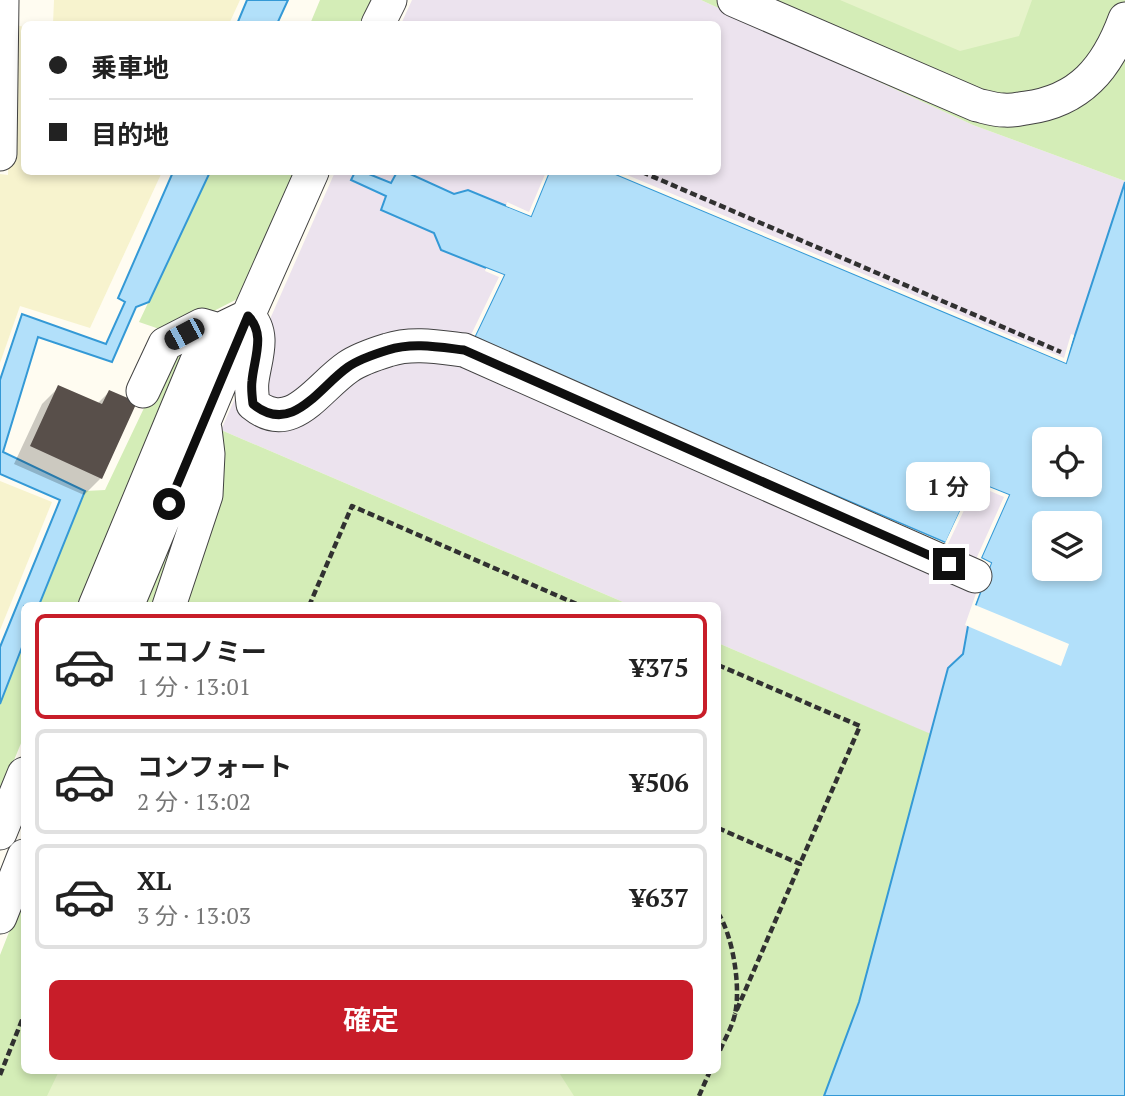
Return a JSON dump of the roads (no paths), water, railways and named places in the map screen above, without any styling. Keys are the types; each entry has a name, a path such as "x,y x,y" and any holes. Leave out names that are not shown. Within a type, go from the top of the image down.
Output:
{"street":[{"path":"0,154 2,0"},
{"path":"380,21 390,0"},
{"path":"734,0 977,105 1006,111 1046,106 1074,92 1098,72 1116,43 1125,19"},
{"path":"129,602 248,316 311,175"},
{"path":"97,602 196,363 219,330 248,316"},
{"path":"248,316 256,323 259,342 251,384 253,404 265,413 281,416 299,409 349,366 390,349 431,345 464,350 975,576"},
{"path":"143,391 165,344 202,325 219,330"},
{"path":"170,602 206,495 208,454 205,420"},
{"path":"0,832 21,781"},
{"path":"0,917 21,864"}],"water":[{"path":"247,0 288,0 278,21 238,21"},
{"path":"172,175 209,175 149,302 136,307 112,362 38,337 3,452 85,491 40,602 21,602 21,650 0,704 0,647 60,500 0,474 0,380 22,314 106,344 125,302 118,298"},
{"path":"354,175 371,175 391,183 395,175 413,175 454,194 468,190 531,216 548,175 618,175 1066,363 1125,182 1125,1096 824,1096 859,1002 948,668 963,654 968,626 991,563 981,558 1009,495 974,481 946,543 473,340 504,275 441,250 434,233 381,210 386,196 351,180"}]}
